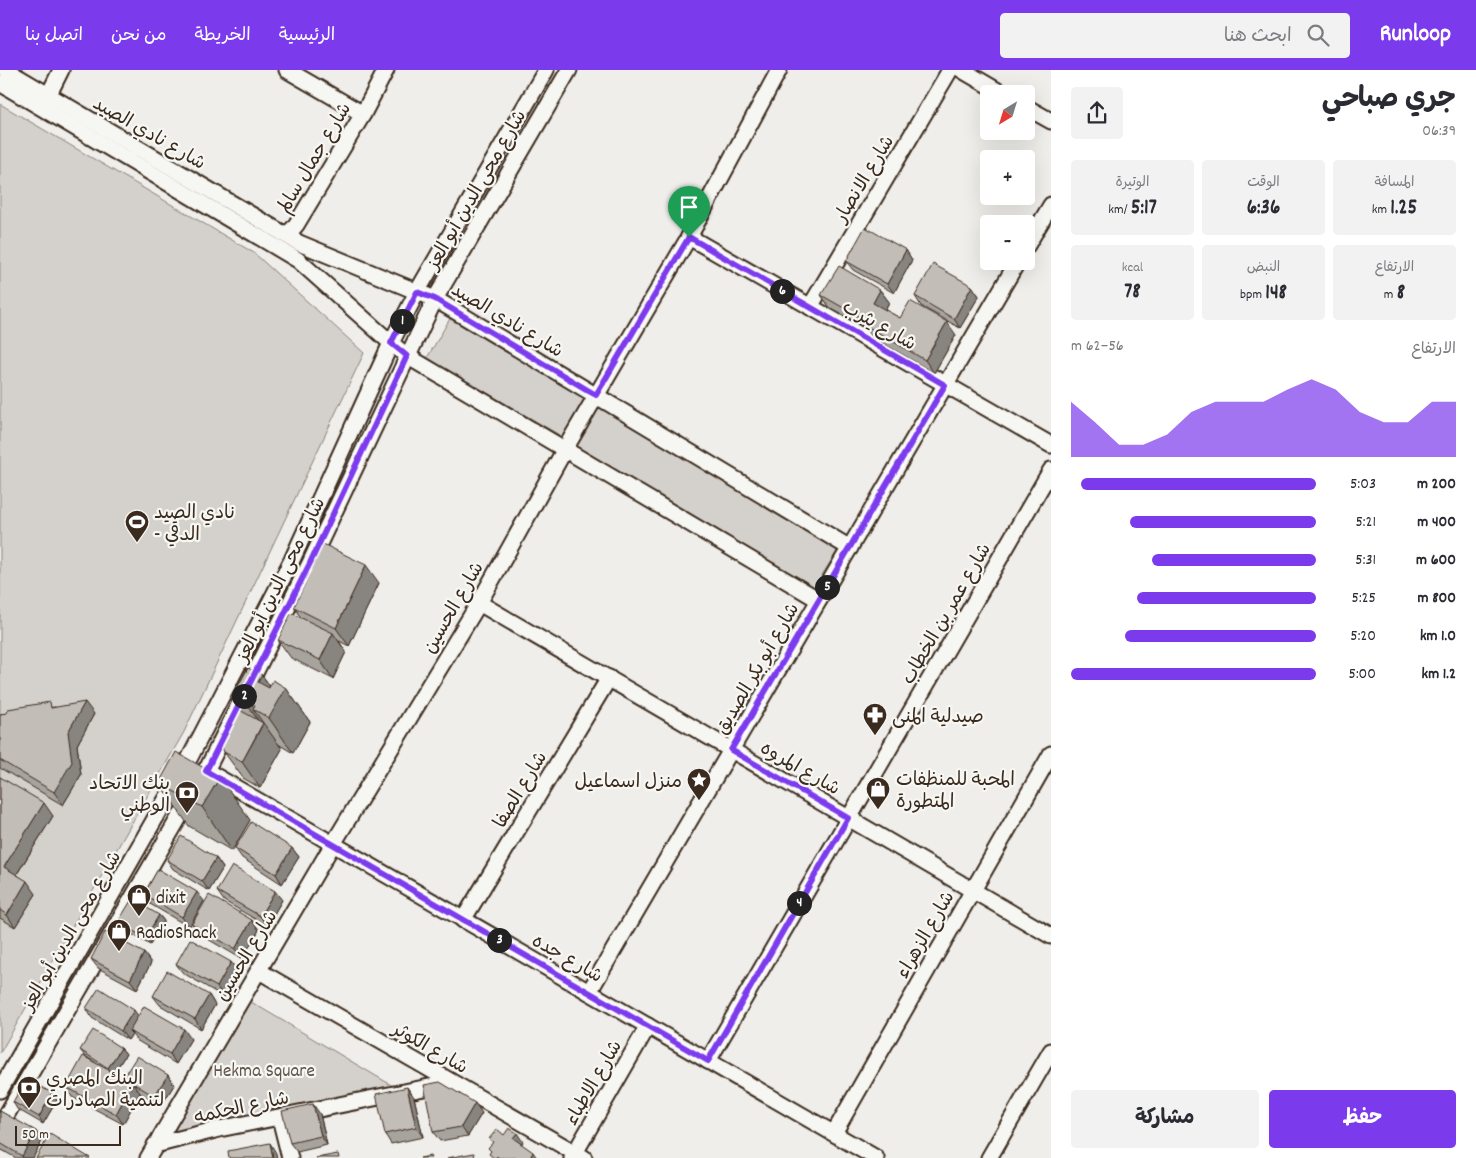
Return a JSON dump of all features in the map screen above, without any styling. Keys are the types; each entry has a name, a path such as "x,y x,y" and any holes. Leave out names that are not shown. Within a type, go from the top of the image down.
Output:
{"street":[{"name":"شارع نادي الصيد","path":"6,70 312,249 435,299 850,548"},
{"path":"48,96 61,70"},
{"path":"287,70 363,114"},
{"name":"شارع جمال سالم","path":"284,234 296,226 363,114 386,70"},
{"name":"شارع محى الدين أبو العز","path":"0,1090 188,761 292,560 391,343 417,292 546,70"},
{"name":"شارع محى الدين أبو العز","path":"0,1126 206,771 310,563 435,299 569,70"},
{"name":"شارع الحسين","path":"151,1152 333,844 479,603 565,449 689,237 779,70"},
{"name":"شارع الانصار","path":"810,307 950,70"},
{"path":"962,70 988,85"},
{"name":"شارع نادي الصيد","path":"0,83 298,260 407,356 819,600"},
{"path":"1035,112 1051,121"},
{"path":"1035,232 1051,205"},
{"name":"شارع يثرب","path":"689,237 1051,445"},
{"name":"شارع أبو بكر الصديق","path":"589,992 1013,270"},
{"name":"شارع عمر بن الخطاب","path":"708,1061 1051,470"},
{"name":"شارع المروه","path":"479,603 1051,936"},
{"name":"شارع الصفا","path":"463,920 609,678"},
{"name":"شارع الزهراء","path":"834,1133 1051,754"},
{"name":"شارع جده","path":"188,761 876,1158"},
{"name":"شارع الكوثر","path":"259,971 577,1156"},
{"name":"شارع الاطباء","path":"577,1156 648,1026"},
{"path":"989,1158 1051,1051"},
{"name":"شارع الحكمه","path":"151,1152 219,1129 453,1083"},
{"path":"280,1118 290,1158"}],"green space":[{"name":"نادي الصيد - الدقي","path":"0,104 254,253 364,353 184,732 0,1053"},
{"path":"451,317 587,396 563,437 427,358"},
{"path":"602,403 839,548 812,591 576,446"},
{"name":"Hekma Square","path":"246,999 403,1092 260,1123 158,1154"}],"building":[{"path":"865,227 906,250 887,284 846,261"},
{"path":"933,264 972,286 954,319 915,296"},
{"path":"839,266 880,290 873,303 900,318 910,301 947,322 925,360 863,324 865,320 821,295"},
{"path":"323,544 366,565 336,628 294,607"},
{"path":"291,613 333,633 320,660 278,640"},
{"path":"248,668 262,675 258,682 269,688 273,680 286,688 269,718 253,709 255,705 250,702 248,706 232,697"},
{"path":"50,702 51,708 85,702 68,732 72,762 54,792 0,760 0,714 7,713 8,709"},
{"path":"236,708 263,723 242,762 224,752 218,739"},
{"path":"176,752 220,777 202,807 159,783"},
{"path":"0,777 44,803 4,867 27,881 7,915 0,910"},
{"path":"251,822 292,848 276,874 235,848"},
{"path":"181,836 216,858 202,881 167,860"},
{"path":"232,866 275,891 260,916 217,891"},
{"path":"158,869 197,892 182,917 144,894"},
{"path":"209,895 252,920 235,949 192,924"},
{"path":"132,899 159,915 145,938 118,922"},
{"path":"105,932 144,953 130,980 91,959"},
{"path":"190,939 231,962 217,987 176,964"},
{"path":"167,971 209,995 195,1019 153,996"},
{"path":"99,988 134,1010 121,1031 86,1008"},
{"path":"144,1006 184,1029 170,1054 129,1031"},
{"path":"93,1030 121,1048 108,1068 80,1050"},
{"path":"83,1056 123,1078 137,1056 168,1075 154,1096 133,1083 116,1114 66,1087"},
{"path":"26,1079 52,1093 39,1117 13,1102"},
{"path":"440,1082 475,1103 461,1127 433,1132 424,1085"},
{"path":"407,1087 416,1127 385,1134 376,1094"},
{"path":"313,1104 321,1136 290,1143 282,1111"},
{"path":"0,1111 36,1131 22,1156 0,1143"},
{"path":"509,1128 517,1133 513,1138 533,1152 530,1158 499,1158 497,1156 494,1158 489,1154 491,1151 488,1148 493,1142 489,1139 497,1129 504,1135"},
{"path":"50,1134 90,1158 36,1158"},
{"path":"270,1143 273,1158 229,1158 228,1151"},
{"path":"474,1153 475,1158 447,1158"},
{"path":"338,1154 339,1158 316,1158"}],"place":[{"name":"نادي الصيد - الدقي","path":"137,543"},
{"name":"صيدلية المنى","path":"875,736"},
{"name":"منزل اسماعيل","path":"699,801"},
{"name":"المحبة للمنظفات المتطورة","path":"878,810"},
{"name":"بنك الاتحاد الوطني","path":"187,814"},
{"name":"dixit","path":"139,917"},
{"name":"RadioShack","path":"119,952"},
{"name":"البنك المصري لتنمية الصادرات","path":"29,1109"}],"route":[{"path":"689,237 945,385 731,750 848,818 708,1061 206,771 310,563 407,356 391,343 417,292 435,299 596,395 689,237"}]}
